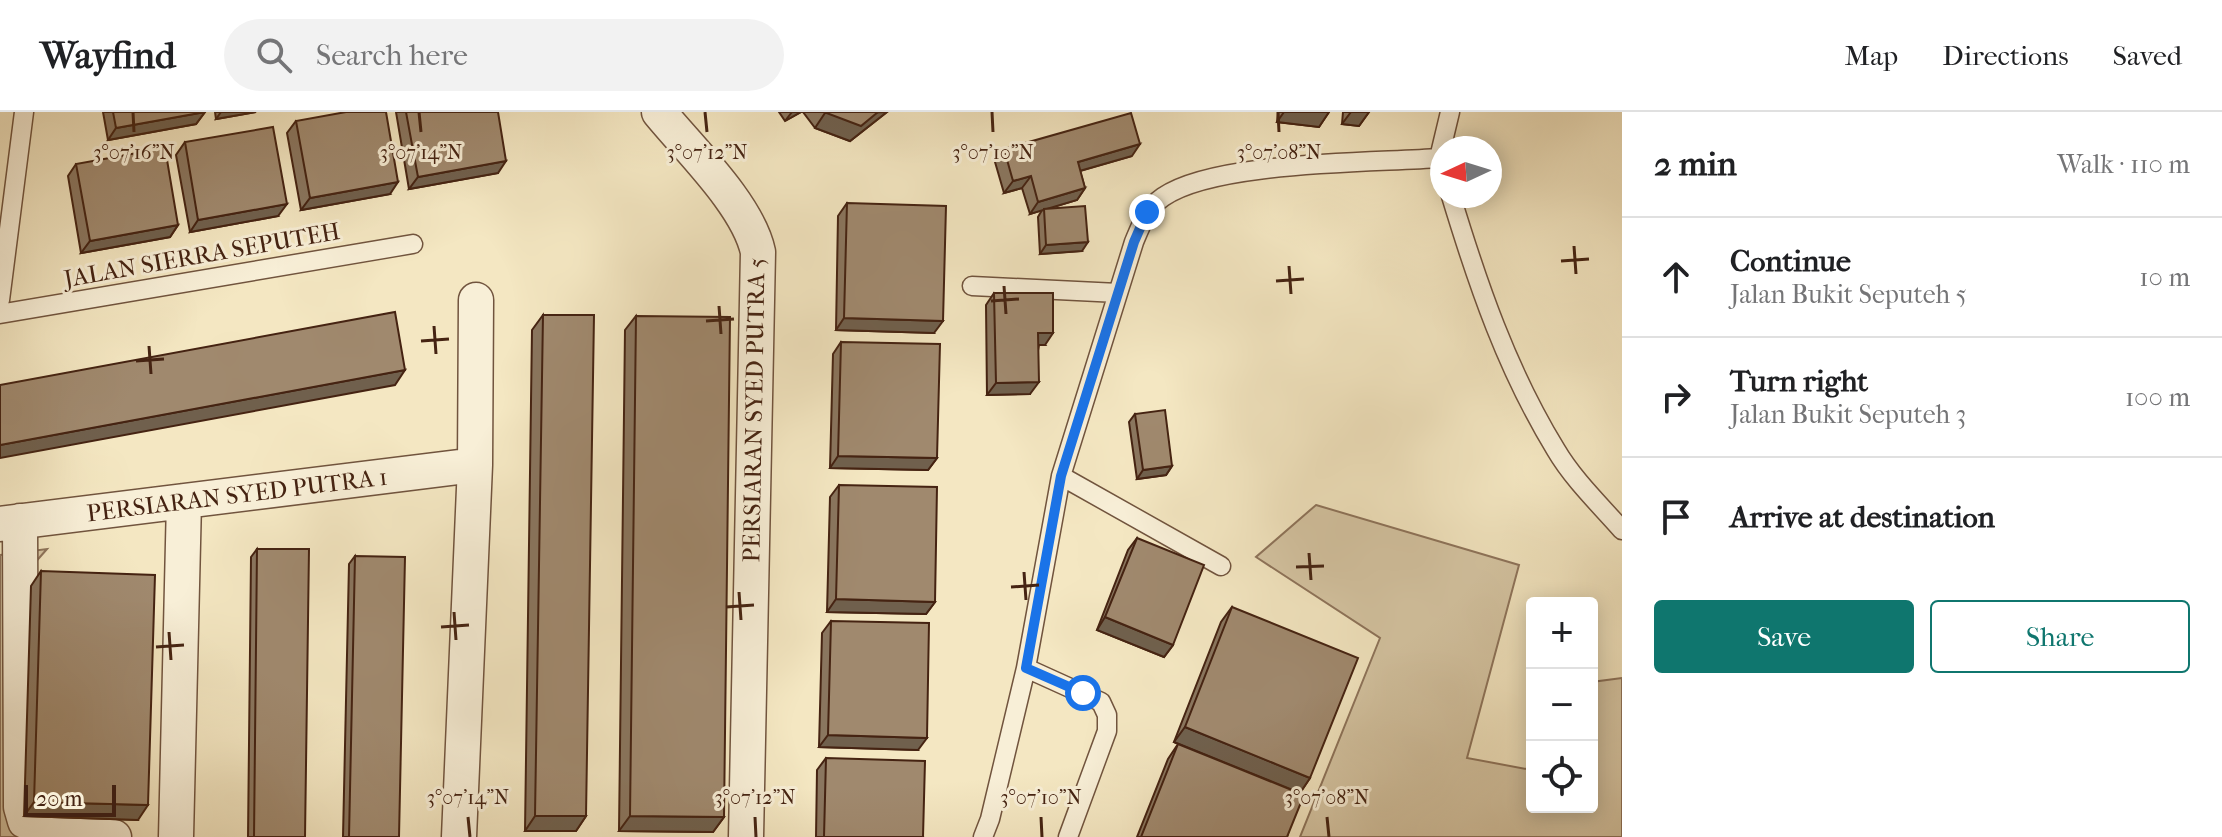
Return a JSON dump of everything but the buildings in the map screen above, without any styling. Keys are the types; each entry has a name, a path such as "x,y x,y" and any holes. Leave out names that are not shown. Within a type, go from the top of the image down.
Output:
{"street":[{"name":"PERSIARAN SYED PUTRA 5","path":"659,112 754,232 758,252 746,837"},
{"path":"459,837 475,465 476,300"},
{"name":"PERSIARAN SYED PUTRA 1","path":"10,523 475,465"},
{"path":"176,837 184,501"},
{"path":"10,523 21,807 25,821 114,837"}],"lane":[{"path":"0,300 24,112"},
{"path":"1446,136 1450,112"},
{"path":"983,837 1026,668 1061,476 1118,293 1147,212 1162,198 1184,186 1240,171 1430,162"},
{"path":"1455,208 1484,303 1512,370 1557,453 1622,530"},
{"name":"JALAN SIERRA SEPUTEH","path":"0,314 413,244"},
{"path":"972,286 1118,293"},
{"path":"1061,476 1221,566"},
{"path":"1026,668 1101,702 1107,715 1107,731 1068,837"}],"shaded area":[{"path":"1316,505 1519,565 1467,758 1526,769 1526,813 1598,813 1598,681 1622,678 1622,837 1300,837 1380,638 1256,557"},
{"path":"47,549 10,591 20,837 0,837 0,555"}],"route":[{"path":"1083,693 1026,668 1061,476 1134,242 1147,212"}]}
